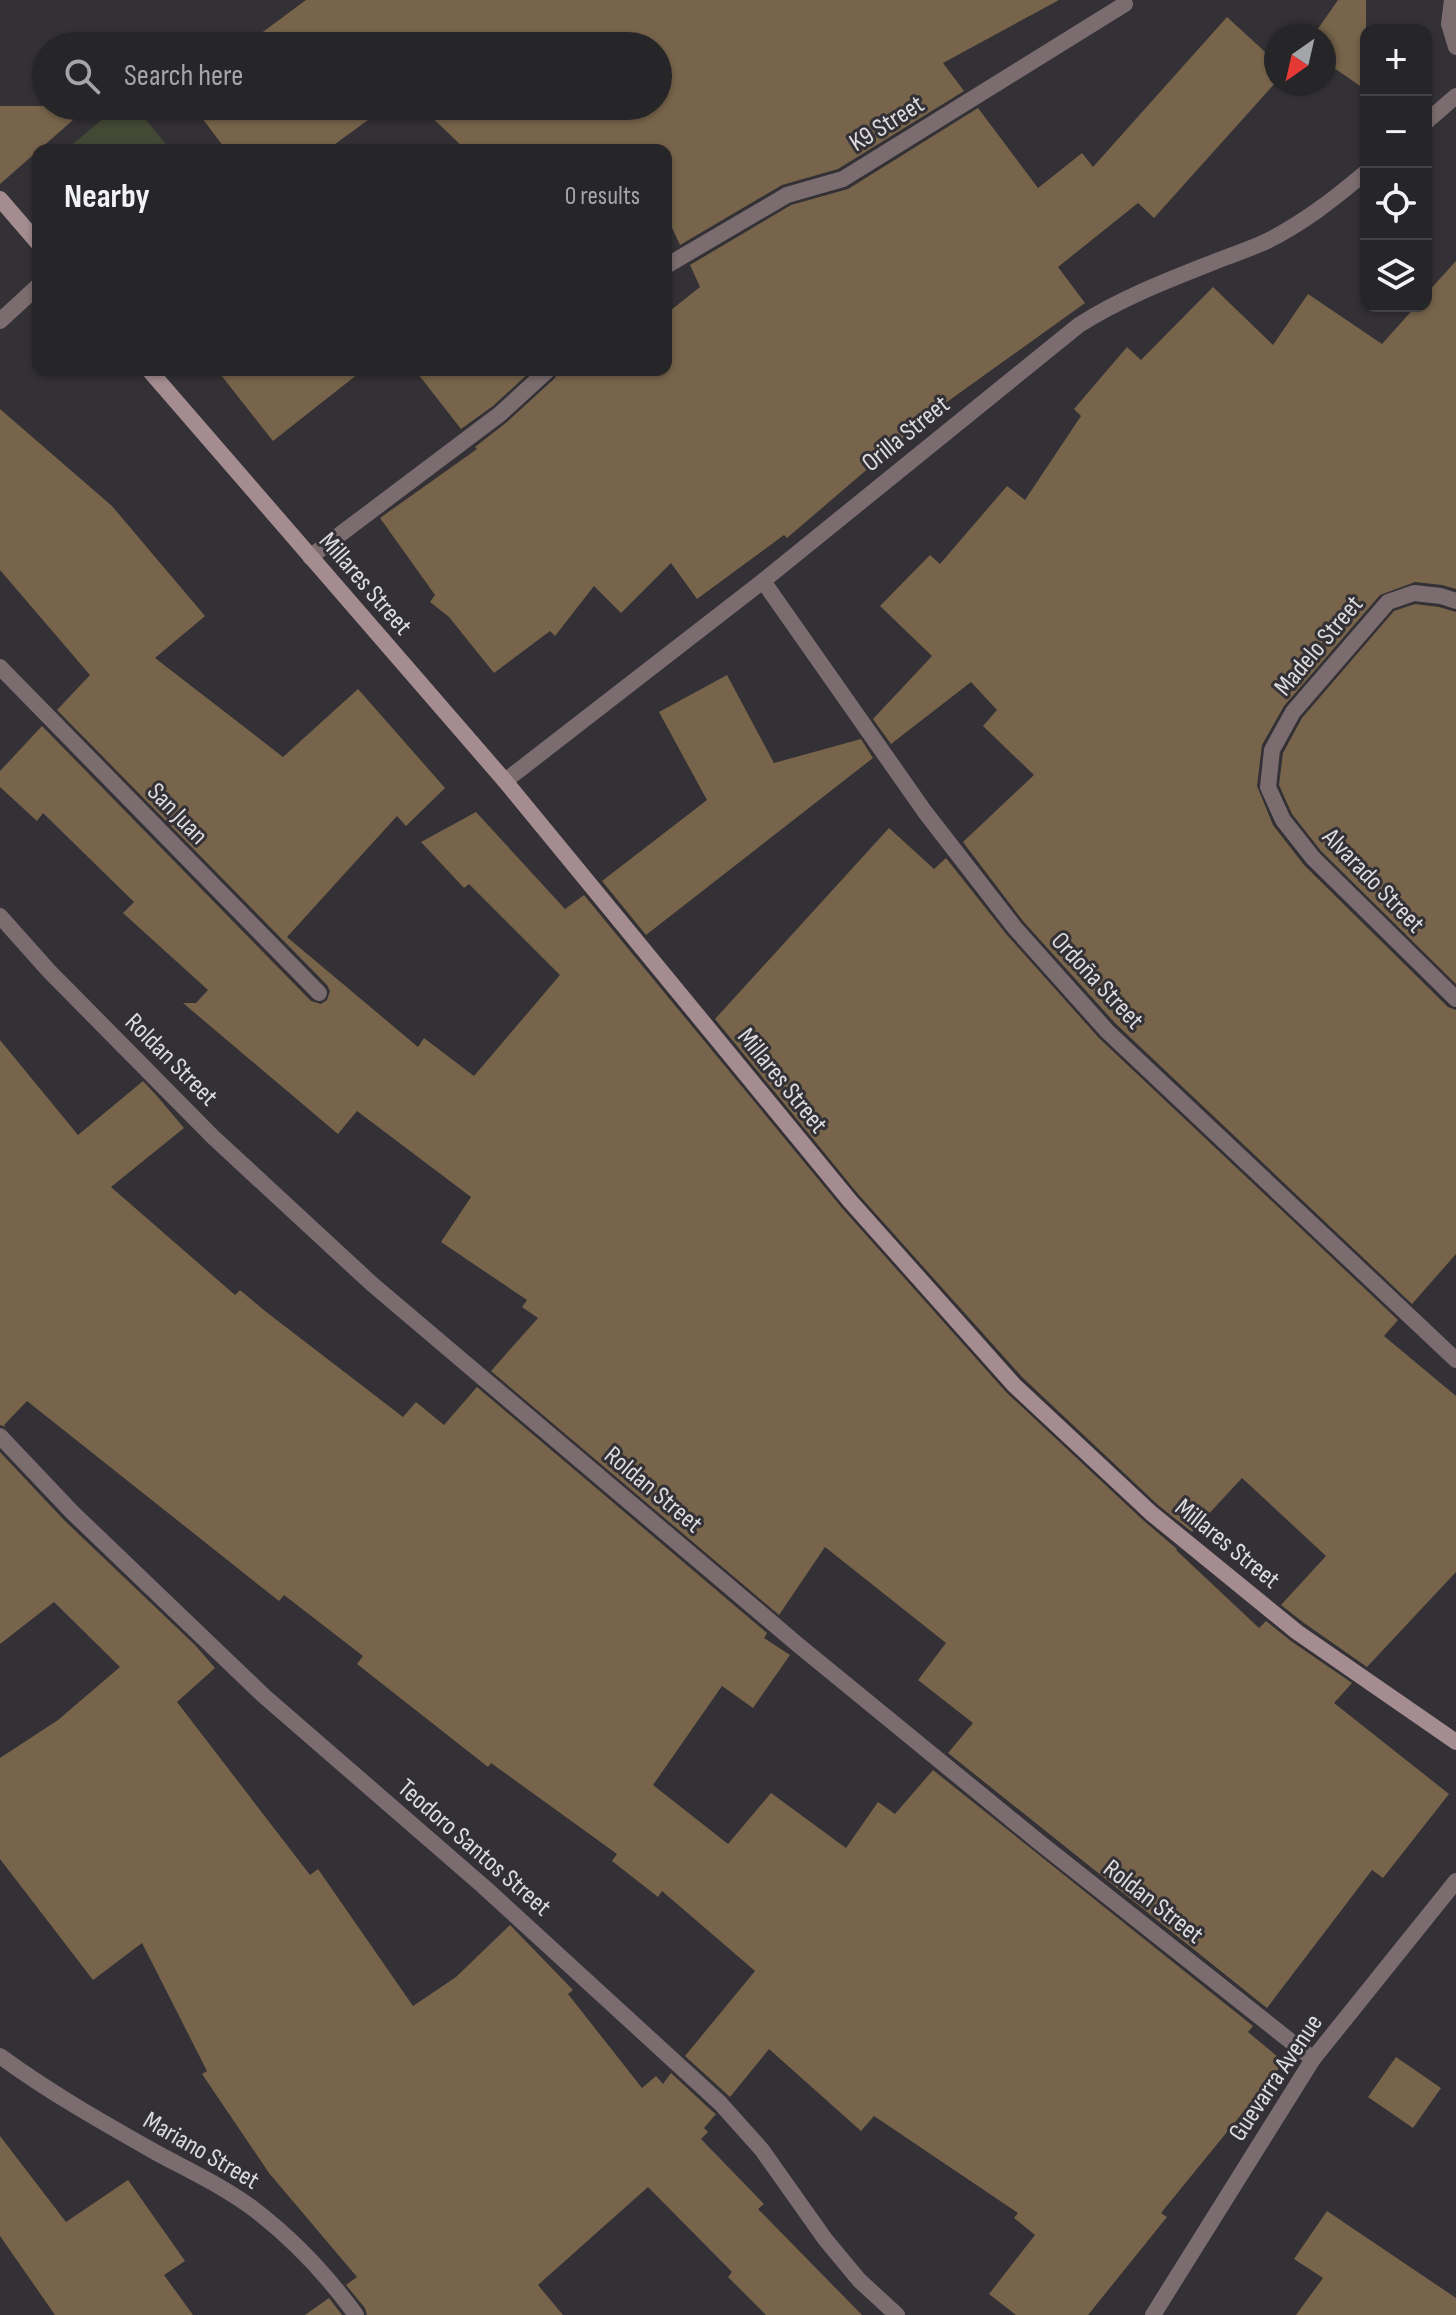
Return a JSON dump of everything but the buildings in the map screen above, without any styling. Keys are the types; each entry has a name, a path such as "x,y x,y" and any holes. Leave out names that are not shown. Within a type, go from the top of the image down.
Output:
{"street":[{"path":"1452,0 1449,24 1456,47"},
{"name":"K9 Street","path":"672,262 787,195 843,179 1125,4"},
{"path":"1432,117 1456,96"},
{"name":"Orilla Street","path":"505,781 763,581 1079,325 1136,293 1263,243 1334,200 1360,177"},
{"path":"0,199 32,236"},
{"path":"0,321 32,292"},
{"name":"Millares Street","path":"154,376 505,781 850,1201 1014,1385 1151,1513 1297,1632 1456,1742"},
{"path":"310,557 500,414 541,376"},
{"name":"Ordoña Street","path":"763,581 925,812 1015,928 1107,1031 1456,1360"},
{"name":"Madelo Street","path":"1268,787 1272,750 1293,712 1388,602 1414,593 1456,601"},
{"name":"San Juan","path":"0,667 319,993"},
{"name":"Alvarado Street","path":"1268,787 1283,820 1313,858 1456,999"},
{"name":"Roldan Street","path":"0,916 49,971 213,1137 372,1284 797,1644 1026,1832 1313,2059"},
{"name":"Teodoro Santos Street","path":"0,1436 72,1512 264,1696 483,1886 720,2103 762,2150 825,2239 859,2280 897,2315"},
{"name":"Guevarra Avenue","path":"1153,2315 1313,2059 1456,1881"},
{"name":"Mariano Street","path":"0,2056 86,2113 253,2209 299,2247 335,2286 356,2315"}],"green space":[{"path":"101,120 146,120 166,144 73,144"}]}
